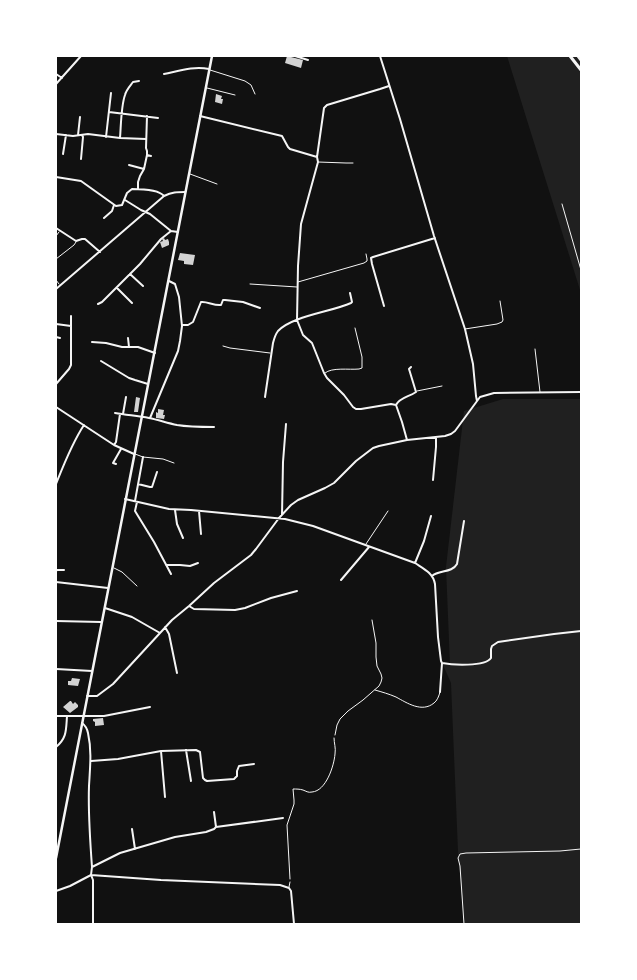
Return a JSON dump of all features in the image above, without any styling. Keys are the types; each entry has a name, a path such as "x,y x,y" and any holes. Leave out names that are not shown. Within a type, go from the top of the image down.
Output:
{"highway":[{"path":"570,56 581,70"},
{"path":"578,56 581,60"}],"main road":[{"path":"56,858 212,56"}],"street":[{"path":"56,84 81,56"},
{"path":"295,56 308,60"},
{"path":"380,56 435,238 465,329 473,364 477,401"},
{"path":"164,74 193,68 209,69"},
{"path":"56,74 62,78"},
{"path":"120,138 124,96 133,82 140,80"},
{"path":"389,86 325,106 323,110 317,157 318,162 301,220 298,254 297,320 302,335 312,343 327,378 353,407 356,409 361,409 392,404 396,405"},
{"path":"106,137 111,93"},
{"path":"109,112 158,118"},
{"path":"138,189 140,176 144,169 147,155 147,116"},
{"path":"200,116 282,136 290,149 317,157"},
{"path":"78,135 80,117"},
{"path":"56,134 146,139"},
{"path":"63,154 66,135"},
{"path":"81,159 82,135"},
{"path":"147,155 151,156"},
{"path":"130,165 144,169"},
{"path":"56,177 81,181 114,205 122,205 125,197 132,189 162,193 164,196"},
{"path":"56,290 164,196 174,192 186,192"},
{"path":"125,200 146,212 171,231 178,232"},
{"path":"104,218 112,211 114,205"},
{"path":"56,228 76,241 85,239 100,252"},
{"path":"98,304 117,288 161,239 171,231"},
{"path":"384,306 372,264 373,256 435,238"},
{"path":"130,274 142,286"},
{"path":"150,418 178,351 181,333 182,325 175,284 168,281"},
{"path":"117,288 132,303"},
{"path":"265,397 274,337 277,332 297,320 351,303 350,293"},
{"path":"182,325 188,325 193,322 201,302 221,305 223,300 230,300 243,302 260,308"},
{"path":"56,384 69,369 70,365 71,316"},
{"path":"56,324 71,326"},
{"path":"56,337 60,338"},
{"path":"128,338 129,347"},
{"path":"92,342 106,343 122,347 143,348 154,353"},
{"path":"102,361 135,380 148,384"},
{"path":"396,405 400,400 416,392 409,369 411,367"},
{"path":"87,696 98,696 113,684 172,620 251,555 279,518 291,505 298,500 334,483 356,461 373,448 406,440 450,434 455,431 480,397 494,393 581,392"},
{"path":"114,445 116,442 126,397"},
{"path":"396,405 404,427 406,440"},
{"path":"56,407 114,445 134,454"},
{"path":"115,413 150,418 177,425 214,428"},
{"path":"282,515 283,462 286,424"},
{"path":"56,484 84,425"},
{"path":"433,480 436,437"},
{"path":"116,464 112,463 121,449"},
{"path":"143,457 135,511 171,574"},
{"path":"138,484 152,487 156,472"},
{"path":"125,499 175,510 279,518 313,526 415,563 432,576 435,584 438,637 442,663 440,692"},
{"path":"175,510 177,524 182,538"},
{"path":"199,511 201,534"},
{"path":"415,563 424,541 431,516"},
{"path":"432,576 455,568 464,521"},
{"path":"341,580 369,547"},
{"path":"166,565 190,566 198,563"},
{"path":"56,572 60,569 64,570"},
{"path":"56,582 108,588"},
{"path":"189,606 194,609 235,610 297,590"},
{"path":"104,608 132,617 160,633"},
{"path":"56,621 101,622"},
{"path":"165,627 169,634 177,673"},
{"path":"442,663 474,664 486,662 491,658 492,646 498,642 581,631"},
{"path":"56,669 92,671"},
{"path":"56,716 104,716 150,707"},
{"path":"56,747 62,742 66,735 67,716"},
{"path":"82,723 88,730 91,752 89,816 92,867 91,875 93,880 93,924"},
{"path":"186,750 191,781"},
{"path":"91,762 161,751 196,750 200,752 203,778 207,781 234,779 237,776 239,766 254,764"},
{"path":"161,751 164,797"},
{"path":"214,812 216,826"},
{"path":"92,867 120,853 175,837 206,832 214,829 216,826 282,818"},
{"path":"132,829 136,849"},
{"path":"56,891 70,886 91,875 161,880 280,885 289,888 292,895 294,924"}],"lane":[{"path":"209,69 245,81 251,85 255,94"},
{"path":"206,88 236,95"},
{"path":"318,162 353,163"},
{"path":"189,173 218,184"},
{"path":"562,204 581,270"},
{"path":"56,236 60,231"},
{"path":"56,259 74,245 76,241"},
{"path":"298,282 364,263 367,261 366,254"},
{"path":"56,280 60,286"},
{"path":"250,284 297,287"},
{"path":"465,329 502,322 504,320 500,301"},
{"path":"324,373 328,370 362,368 362,356 355,328"},
{"path":"223,346 272,353"},
{"path":"535,349 540,392"},
{"path":"416,392 442,386"},
{"path":"134,454 143,457 163,459 174,463"},
{"path":"366,545 388,511"},
{"path":"112,567 122,572 137,586"},
{"path":"335,735 340,719 348,710 379,686 381,682 382,678 377,666 376,643 372,620"},
{"path":"374,690 396,697 417,707 430,706 437,700 440,692"},
{"path":"289,888 290,882"}],"path":[{"path":"290,882 291,874 287,830 294,804 293,789 312,792 320,789 325,783 330,772 335,753 335,735"},
{"path":"464,924 460,866 458,858 460,854 581,849"}],"shaded area":[{"path":"507,56 581,56 581,293"},
{"path":"503,399 581,399 581,924 464,924 458,851 451,683 443,665 450,665 446,567 464,411"}],"building":[{"path":"287,56 303,60 301,68 285,63"},
{"path":"216,94 222,96 222,104 215,102"},
{"path":"164,238 165,240 168,239 169,245 162,248 160,242 163,241 162,239"},
{"path":"180,253 195,255 193,265 184,264 184,261 178,260"},
{"path":"136,397 140,398 138,412 134,412"},
{"path":"158,409 164,410 164,419 156,418 156,412 158,413"},
{"path":"72,678 80,679 78,686 68,685 68,681 71,681"},
{"path":"70,701 73,704 75,702 78,707 70,713 63,707"},
{"path":"103,718 104,725 95,726 93,719"}]}
